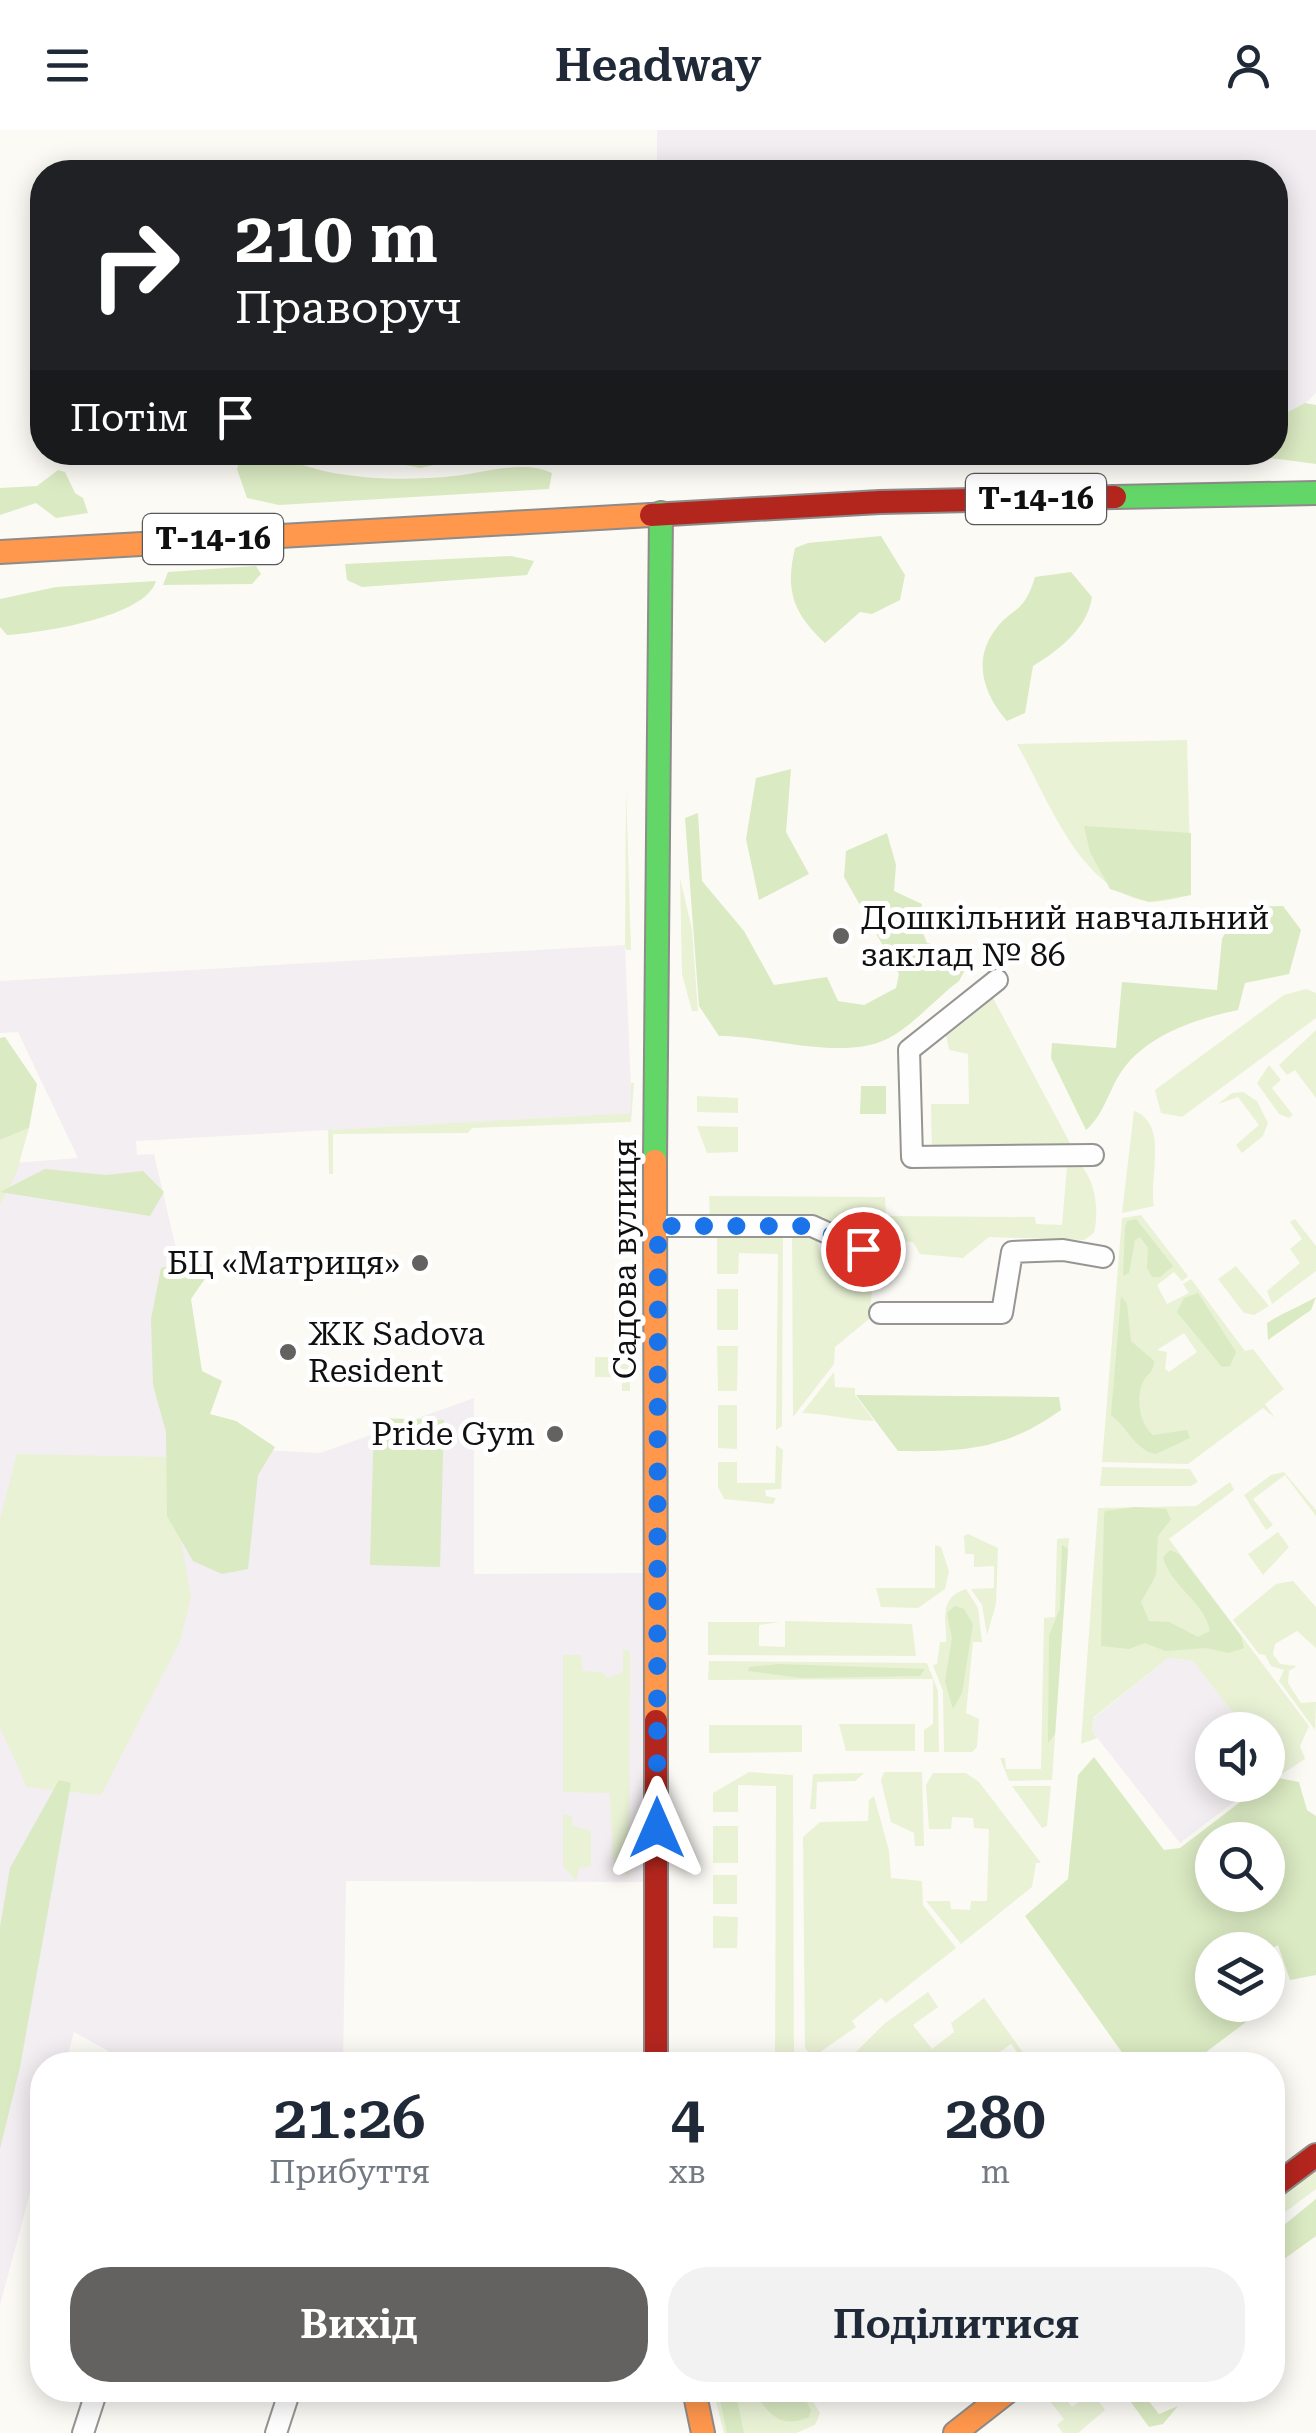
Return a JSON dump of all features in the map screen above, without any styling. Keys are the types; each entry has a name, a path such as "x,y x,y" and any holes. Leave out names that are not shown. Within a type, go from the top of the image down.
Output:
{"street":[{"name":"Т-14-16","path":"0,552 880,502 1316,494"},
{"name":"Садова вулиця","path":"656,2052 656,786 661,513"},
{"path":"997,980 909,1050 912,1157 1093,1155"},
{"path":"658,1226 812,1226 863,1249"},
{"path":"880,1313 1002,1313 1012,1252 1063,1250 1103,1257"},
{"path":"1285,2178 1316,2155"},
{"path":"83,2433 93,2402"},
{"path":"276,2433 286,2402"},
{"path":"697,2402 703,2433"},
{"path":"955,2433 995,2402"}],"shaded area":[{"path":"657,130 1316,130 1316,393 1288,420 1288,160 657,160"},
{"path":"625,945 632,1113 136,1141 137,1155 154,1154 176,1248 209,1447 320,1453 474,1398 474,1574 647,1573 649,1882 346,1881 343,2052 110,2052 74,2032 69,2052 30,2052 30,2193 0,2305 0,1164 78,1158 18,1032 0,1033 0,981"},
{"path":"1168,1658 1193,1661 1232,1712 1195,1712 1195,1802 1234,1802 1208,1822 1195,1822 1195,1832 1180,1843 1092,1731 1094,1718"}],"green space":[{"path":"1305,403 1316,405 1316,464 1288,460 1288,412"},
{"path":"238,465 305,465 385,478 432,478 517,467 552,473 549,489 279,505 247,498"},
{"path":"58,470 65,472 88,513 56,518 36,503 0,515 0,488 37,486"},
{"path":"881,536 905,575 900,600 872,614 860,612 825,643 805,622 794,600 791,577 795,548 808,543"},
{"path":"511,556 534,561 527,575 362,587 347,580 345,564"},
{"path":"256,566 261,574 252,584 163,585 168,572"},
{"path":"1071,572 1092,597 1085,619 1070,638 1033,666 1025,713 1007,721 984,680 983,656 987,645 999,624 1026,599 1035,577"},
{"path":"156,581 148,594 133,604 90,621 7,635 0,627 0,599 56,587"},
{"path":"1187,740 1191,895 1156,902 1122,892 1083,859 1053,814 1017,744"},
{"path":"791,769 786,832 809,874 759,900 746,839 756,778"},
{"path":"626,787 631,950 626,950 625,945"},
{"path":"698,813 702,881 744,931 774,985 827,977 838,1001 864,1005 896,988 899,974 844,877 846,851 887,833 896,865 894,891 922,904 919,923 927,943 957,950 966,968 959,981 906,1027 869,1045 827,1048 719,1036 699,1006 685,818"},
{"path":"1084,826 1191,833 1191,895 1149,902 1110,889 1090,852"},
{"path":"680,878 692,929 698,1011 692,1011 682,974"},
{"path":"1283,906 1301,930 1289,974 1245,983 1238,1010 1187,1024 1141,1050 1118,1077 1101,1112 1086,1130 1051,1058 1052,1043 1116,1048 1122,982 1217,990 1222,939 1238,907"},
{"path":"1306,989 1316,993 1316,1018 1182,1117 1161,1113 1155,1090 1284,995"},
{"path":"992,996 1070,1143 1065,1148 932,1152 931,1104 969,1104 968,1054 949,1050 945,1030"},
{"path":"1316,1030 1316,1098 1295,1070 1287,1075 1279,1065"},
{"path":"5,1037 37,1084 29,1128 0,1140 0,1038"},
{"path":"1269,1065 1281,1080 1272,1088 1293,1115 1289,1118 1279,1114 1257,1083"},
{"path":"634,1083 631,1122 472,1128 468,1133 333,1134 333,1174 329,1174 328,1130 631,1113"},
{"path":"861,1086 886,1086 886,1114 860,1114"},
{"path":"1243,1092 1257,1101 1268,1123 1263,1136 1242,1153 1236,1145 1259,1125 1238,1097 1218,1104 1232,1093"},
{"path":"697,1096 738,1098 738,1113 697,1112"},
{"path":"1134,1111 1145,1118 1154,1139 1154,1206 1122,1213"},
{"path":"697,1126 738,1127 738,1152 707,1153"},
{"path":"29,1128 16,1174 0,1205 0,1140"},
{"path":"1068,1155 1090,1179 1096,1200 1094,1233 1084,1240 989,1237 963,1258 920,1254 913,1242 866,1240 866,1228 853,1221 710,1220 709,1196 885,1197 886,1216 1035,1217 1036,1224 1062,1225"},
{"path":"45,1169 106,1175 143,1171 164,1192 150,1216 0,1192"},
{"path":"1141,1215 1188,1276 1182,1281 1174,1272 1157,1285 1167,1304 1189,1293 1183,1284 1191,1279 1245,1351 1253,1349 1284,1389 1265,1404 1275,1418 1263,1408 1188,1464 1102,1462 1122,1218","holes":["1184,1333 1197,1352 1169,1372 1165,1369 1167,1352 1157,1350"]},
{"path":"1136,1219 1173,1266 1160,1277 1152,1277 1147,1268 1148,1248 1140,1237 1135,1240 1129,1273 1123,1276 1125,1227 1127,1221"},
{"path":"1295,1219 1316,1246 1316,1271 1272,1304 1267,1291 1300,1263 1290,1249 1302,1239 1290,1222"},
{"path":"783,1232 782,1426 776,1430 778,1254 739,1253 738,1274 717,1274 717,1234"},
{"path":"792,1232 808,1232 817,1239 820,1253 830,1253 830,1264 864,1266 865,1254 875,1263 869,1319 835,1347 834,1364 793,1417"},
{"path":"194,1260 211,1270 191,1299 202,1371 222,1381 210,1414 236,1421 275,1447 258,1475 248,1569 222,1574 193,1561 167,1516 166,1432 153,1385 151,1319 161,1268"},
{"path":"1236,1266 1269,1306 1254,1315 1244,1313 1218,1279"},
{"path":"717,1289 738,1289 738,1330 717,1330"},
{"path":"1198,1293 1236,1352 1230,1366 1222,1367 1177,1312 1184,1298"},
{"path":"1121,1296 1127,1304 1131,1341 1154,1361 1139,1395 1145,1425 1153,1435 1187,1430 1190,1438 1156,1454 1137,1444 1111,1415"},
{"path":"1316,1297 1311,1310 1268,1340 1267,1323"},
{"path":"717,1346 738,1346 737,1391 718,1391"},
{"path":"595,1357 630,1357 630,1391 622,1391 622,1377 595,1377"},
{"path":"834,1372 835,1387 855,1388 855,1395 874,1421 802,1413"},
{"path":"856,1395 1059,1397 1061,1410 1021,1433 983,1446 898,1451"},
{"path":"718,1405 737,1405 737,1449 718,1448"},
{"path":"374,1418 444,1420 440,1567 370,1565"},
{"path":"776,1445 783,1450 781,1489 765,1490 766,1496 776,1498 773,1504 724,1499 718,1487 718,1462 737,1462 737,1483 775,1483"},
{"path":"17,1454 166,1457 191,1597 180,1641 101,1795 27,1787 0,1727 0,1519"},
{"path":"1102,1467 1190,1469 1198,1482 1191,1486 1100,1486"},
{"path":"1284,1472 1316,1510 1316,1516 1285,1475 1253,1499 1273,1525 1266,1530 1244,1495 1271,1475"},
{"path":"1230,1482 1234,1490 1169,1539 1309,1726 1300,1746 1305,1759 1285,1772 1285,1712 1232,1712 1193,1661 1168,1658 1094,1717 1092,1731 1097,1738 1081,1744 1098,1508 1196,1506"},
{"path":"1135,1507 1166,1509 1171,1519 1158,1536 1156,1575 1141,1602 1149,1621 1169,1622 1198,1637 1210,1631 1202,1611 1167,1568 1163,1557 1170,1550 1179,1554 1241,1636 1244,1648 1229,1653 1206,1648 1165,1651 1145,1643 1129,1649 1101,1646 1104,1515 1105,1511"},
{"path":"1278,1532 1289,1547 1263,1575 1248,1554"},
{"path":"968,1534 998,1548 996,1604 987,1635 982,1605 971,1589 994,1588 994,1566 974,1567 974,1554 965,1554 964,1536"},
{"path":"1069,1538 1052,1780 1009,1781 1000,1758 1005,1758 1006,1769 1041,1769 1044,1618 1055,1617 1057,1539"},
{"path":"935,1545 941,1547 949,1571 945,1589 918,1608 881,1607 876,1588 935,1588"},
{"path":"1062,1545 1068,1549 1055,1734 1048,1743 1049,1636 1060,1608"},
{"path":"1293,1581 1316,1607 1316,1648 1297,1631 1275,1644 1273,1654 1280,1664 1297,1666 1289,1671 1288,1683 1301,1703 1316,1702 1315,1730 1279,1681 1284,1670 1271,1666 1233,1620 1276,1584"},
{"path":"966,1589 978,1608 982,1642 973,1642 966,1713 979,1719 977,1747 972,1752 944,1752 943,1691 933,1665 937,1664 940,1642 946,1642 947,1605"},
{"path":"955,1606 964,1609 973,1624 962,1693 953,1709 945,1682 952,1638 947,1613"},
{"path":"785,1621 912,1624 916,1656 708,1655 708,1622 780,1622 759,1625 759,1646 785,1647"},
{"path":"623,1650 630,1651 629,1877 613,1861 610,1793 563,1792 563,1655 581,1655 582,1671 601,1672 608,1678 623,1672"},
{"path":"709,1661 927,1663 938,1691 939,1752 924,1752 924,1730 933,1724 933,1679 708,1680"},
{"path":"779,1664 925,1669 920,1676 801,1678 748,1671 749,1667"},
{"path":"839,1724 915,1724 915,1751 846,1751"},
{"path":"709,1725 802,1725 802,1752 709,1753"},
{"path":"1094,1757 1164,1850 1180,1848 1195,1837 1195,1912 1285,1912 1285,1822 1214,1822 1240,1802 1285,1802 1285,1779 1299,1782 1307,1810 1316,1816 1316,1975 1290,1980 1285,1965 1285,1932 1195,1932 1195,2022 1246,2022 1206,2052 1122,2052 1025,1916 1068,1879 1078,1775"},
{"path":"749,1772 793,1775 794,2052 775,2052 776,1786 738,1785 738,1812 713,1812 713,1793"},
{"path":"884,1772 922,1772 924,1846 915,1846 914,1833 891,1822 881,1780"},
{"path":"864,1773 855,1781 817,1782 816,1809 810,1809 813,1774"},
{"path":"933,1773 966,1773 979,1782 1041,1863 1036,1863 1032,1887 961,1944 926,1901 950,1901 951,1909 970,1910 971,1901 987,1901 989,1829 974,1828 973,1818 952,1817 951,1829 929,1829 926,1785"},
{"path":"59,1780 71,1783 20,2067 0,2149 0,1927 10,1868"},
{"path":"1012,1786 1051,1786 1047,1826 1042,1828"},
{"path":"874,1796 889,1851 891,1878 922,1881 923,1905 956,1948 886,2003 881,1998 852,2021 856,2027 820,2052 809,2052 805,2048 803,1837 820,1822 868,1821 869,1800"},
{"path":"563,1814 571,1816 573,1826 591,1831 591,1866 579,1868 576,1881 563,1866"},
{"path":"713,1826 738,1826 738,1863 713,1863"},
{"path":"713,1875 737,1875 737,1904 713,1904"},
{"path":"713,1916 738,1917 737,1948 713,1948"},
{"path":"928,1992 938,2007 913,2025 932,2049 954,2032 951,2023 984,1998 1023,2052 1017,2052 1011,2044 1000,2052 856,2052 884,2024"},
{"path":"1316,2167 1316,2189 1285,2212 1285,2191"},
{"path":"1316,2199 1316,2236 1285,2258 1285,2224"},
{"path":"716,2402 813,2402 820,2413 815,2425 796,2433 724,2433"},
{"path":"721,2402 738,2402 744,2433 727,2433"},
{"path":"761,2402 807,2402 811,2410 809,2417 790,2422 776,2417"},
{"path":"1051,2402 1068,2402 1072,2407 1079,2402 1099,2402 1105,2410 1078,2433 1063,2433 1057,2425 1064,2419"},
{"path":"1131,2402 1150,2402 1159,2414 1178,2406 1163,2424 1149,2427"}],"traffic: fast":[{"path":"1115,497 1316,493"},
{"path":"655,1161 661,513"}],"traffic: slow":[{"path":"0,552 651,515"},
{"path":"655,1161 656,1721"},
{"path":"697,2402 703,2433"},
{"path":"955,2433 995,2402"}],"traffic: jam":[{"path":"651,515 880,502 1115,497"},
{"path":"656,1721 656,2052"},
{"path":"1285,2178 1316,2155"}],"place":[{"name":"Дошкільний навчальний заклад № 86","path":"841,936"},
{"name":"БЦ «Матриця»","path":"420,1263"},
{"name":"ЖК Sadova Resident","path":"288,1352"},
{"name":"Pride Gym","path":"555,1434"}],"route":[{"path":"657,1828 658,1226 812,1226 863,1249"}]}
